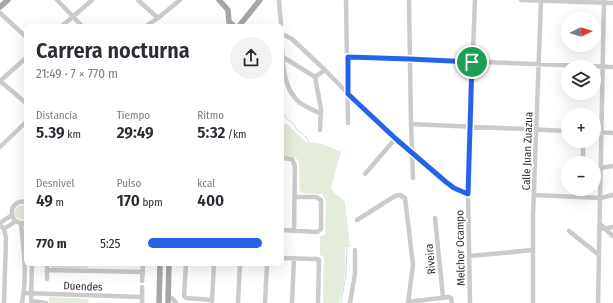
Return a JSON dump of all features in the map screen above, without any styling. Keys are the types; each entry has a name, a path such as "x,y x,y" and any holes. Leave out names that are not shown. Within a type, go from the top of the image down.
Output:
{"main road":[{"path":"0,7 8,0"},
{"path":"219,0 228,10 227,24"},
{"path":"241,24 260,0"},
{"path":"160,266 159,301 168,301 169,266"}],"street":[{"path":"57,0 80,24"},
{"path":"64,24 92,0"},
{"path":"138,0 158,18"},
{"path":"149,24 180,0"},
{"path":"279,0 281,24"},
{"path":"346,0 348,123"},
{"path":"409,0 409,59 413,178"},
{"name":"Melchor Ocampo","path":"470,303 468,194 475,0"},
{"path":"521,0 613,3"},
{"name":"Calle Juan Zuazua","path":"533,303 534,195 541,1"},
{"path":"601,156 604,2"},
{"path":"0,13 24,35"},
{"path":"284,35 291,38 396,139 446,182 454,188 468,194"},
{"path":"348,57 613,67"},
{"path":"284,58 315,77 321,114 320,130"},
{"path":"24,60 0,81 24,101"},
{"path":"284,67 285,77 291,92 300,103 321,114"},
{"path":"315,77 325,70"},
{"path":"0,147 24,124"},
{"path":"411,124 561,131"},
{"path":"602,132 613,133"},
{"path":"365,174 396,139"},
{"path":"284,158 291,159 295,164 294,230"},
{"path":"601,168 613,166"},
{"path":"357,220 400,194 404,198 413,265 408,302 450,297 452,303"},
{"path":"534,195 601,198 613,195"},
{"path":"284,230 317,232 321,229 321,202 319,198 295,196"},
{"path":"598,303 601,198"},
{"path":"22,303 24,293 24,223 16,221 12,215 12,210 18,202 24,202"},
{"path":"4,303 6,238 4,229 0,224 12,215"},
{"name":"Riveira","path":"435,218 442,298"},
{"path":"4,229 16,221"},
{"path":"600,224 613,236"},
{"path":"604,229 613,227"},
{"path":"569,230 599,255"},
{"path":"350,303 355,274 355,250"},
{"path":"470,256 533,250"},
{"path":"284,258 319,260 318,303"},
{"path":"292,303 294,258"},
{"path":"32,266 31,302 46,303"},
{"path":"47,266 47,279"},
{"path":"142,281 143,266"},
{"path":"186,266 185,297 188,299 212,302 214,266"},
{"path":"238,303 240,266"},
{"path":"265,303 266,266"},
{"path":"47,270 142,272"},
{"path":"142,287 142,303"},
{"name":"Duendes","path":"24,293 142,297"},
{"path":"168,301 172,298 176,303"}],"green space":[{"path":"287,124 306,142 323,144 341,152 331,187 333,192 345,202 350,247 345,247 345,275 339,303 323,303 324,260 323,256 320,255 320,236 325,235 326,201 322,194 303,193 300,191 298,160 292,156 284,156 284,125"},
{"path":"24,205 24,220 16,217 14,212 18,206"},
{"path":"51,266 88,266 88,268 51,268"},
{"path":"49,297 89,299 88,303 49,303"}],"waterway":[{"path":"284,114 309,142"},
{"path":"341,303 346,275 347,247"}],"route":[{"path":"348,57 472,62 468,194 454,188 446,182 396,139 348,94 348,57"}]}
